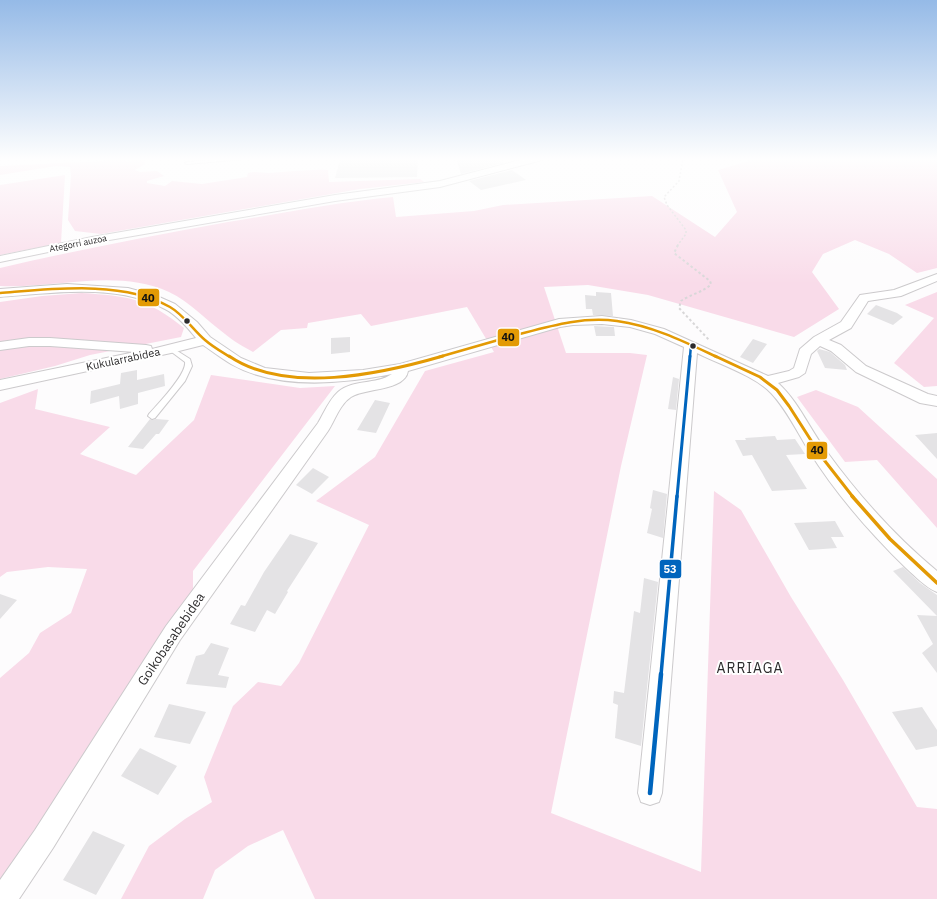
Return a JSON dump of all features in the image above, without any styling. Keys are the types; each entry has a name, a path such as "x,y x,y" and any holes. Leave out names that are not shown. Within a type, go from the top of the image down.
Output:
{"street":[{"name":"Ategorri auzoa","path":"0,259 156,229 323,200"},
{"path":"766,381 794,374 800,370 805,352 819,340 846,325 864,298 897,293 912,286 937,278"},
{"path":"0,293 67,288 124,290 153,299 171,307 192,325 205,340 236,361 263,372 309,378 363,375 401,368 559,323 616,321 648,328 670,335 766,381 784,400 799,420 819,454 860,505 894,544 937,583"},
{"path":"171,349 205,340"},
{"path":"819,340 836,348 861,369 925,399 937,401"},
{"name":"Kukularrabidea","path":"0,346 29,342 50,342 143,349 171,349"},
{"path":"650,793 691,345"},
{"name":"Kukularrabidea","path":"0,385 171,349"},
{"name":"Goikobasabebidea","path":"3,899 44,839 173,633 323,427 344,395 353,390 394,381 401,376 401,368"},
{"path":"0,390 46,376"}],"lane":[{"path":"152,416 182,379 189,366 188,361 171,349"}],"path":[{"path":"665,200 666,204 686,230 686,234 675,249 674,253 711,280 712,284 710,287 681,301 680,308 714,346 710,355"}],"shaded area":[{"path":"0,200 64,200 61,243 0,255"},
{"path":"69,200 297,200 101,234 75,231 68,220"},
{"path":"365,200 393,200 396,217 474,211 503,205 587,200 658,200 715,237 737,212 732,200 937,200 937,268 917,273 889,254 855,240 823,254 812,272 839,309 794,337 648,295 588,285 544,287 566,353 630,353 647,355 621,466 551,813 701,872 714,491 741,510 791,597 843,680 917,807 937,809 937,899 315,899 283,830 248,846 215,870 203,899 121,899 149,846 185,819 212,802 204,777 233,706 258,682 281,686 299,663 369,525 316,501 375,457 425,371 494,352 467,307 371,326 361,314 308,323 307,328 281,330 253,352 231,339 177,296 149,285 128,281 107,280 42,285 0,286 0,268 142,238 228,222"},
{"path":"937,292 937,386 924,387 894,363 934,318 905,305"},
{"path":"82,293 125,297 148,305 159,310 184,328 181,337 90,355 55,366 0,379 0,302 42,296"},
{"path":"211,375 300,388 335,386 193,571 193,590 176,612 135,682 0,883 0,678 29,653 40,633 71,613 87,569 48,567 7,572 0,577 0,403 38,389 35,409 110,427 80,454 136,475 194,420"},
{"path":"816,390 858,407 937,479 937,528 877,460 845,462 797,397"}],"building":[{"path":"596,292 611,293 613,316 593,315 592,309 586,309 585,295 596,296"},
{"path":"876,305 897,313 903,317 893,325 867,314"},
{"path":"594,326 614,327 615,336 596,336"},
{"path":"350,337 350,352 331,354 331,338"},
{"path":"753,339 767,344 753,363 740,357"},
{"path":"819,349 830,352 845,365 847,370 825,368 817,351"},
{"path":"137,370 137,380 164,374 165,386 138,393 138,404 120,409 119,396 90,404 91,391 120,384 121,373"},
{"path":"673,377 679,379 676,410 668,409"},
{"path":"375,400 390,403 376,433 357,430"},
{"path":"150,419 169,420 159,434 156,434 143,449 128,447"},
{"path":"937,433 937,459 915,435"},
{"path":"775,436 777,440 795,439 805,454 786,455 807,489 772,491 752,455 743,456 735,440"},
{"path":"313,468 329,477 312,494 296,485"},
{"path":"653,490 667,494 663,538 647,533 652,509 650,508"},
{"path":"835,521 844,537 831,537 837,548 809,550 794,523"},
{"path":"290,534 318,543 287,591 288,592 275,614 267,610 255,632 230,624 241,605 245,606 264,572"},
{"path":"903,567 920,583 937,595 937,616 893,571"},
{"path":"644,578 658,582 641,746 615,738 618,705 613,703 614,691 624,693 634,611 640,613"},
{"path":"0,594 17,600 0,619"},
{"path":"917,615 937,616 937,673 922,653 933,644"},
{"path":"211,643 229,648 218,675 229,677 226,688 186,684 196,656 204,654"},
{"path":"169,704 206,712 190,744 154,737"},
{"path":"922,707 937,730 937,746 916,750 892,712"},
{"path":"140,748 177,766 158,795 121,776"},
{"path":"93,831 125,845 96,895 63,880"}],"transit line":[{"name":"40","path":"0,293 67,288 124,291 153,299 171,307 192,325 205,340 236,361 263,372 309,378 363,375 401,368 559,323 587,320 609,320 645,327 687,343 753,374 772,385 789,406 821,456 860,506 890,539 921,570 937,583"},
{"name":"53","path":"650,793 691,345"}],"district":[{"name":"ARRIAGA","path":"750,668"}]}
